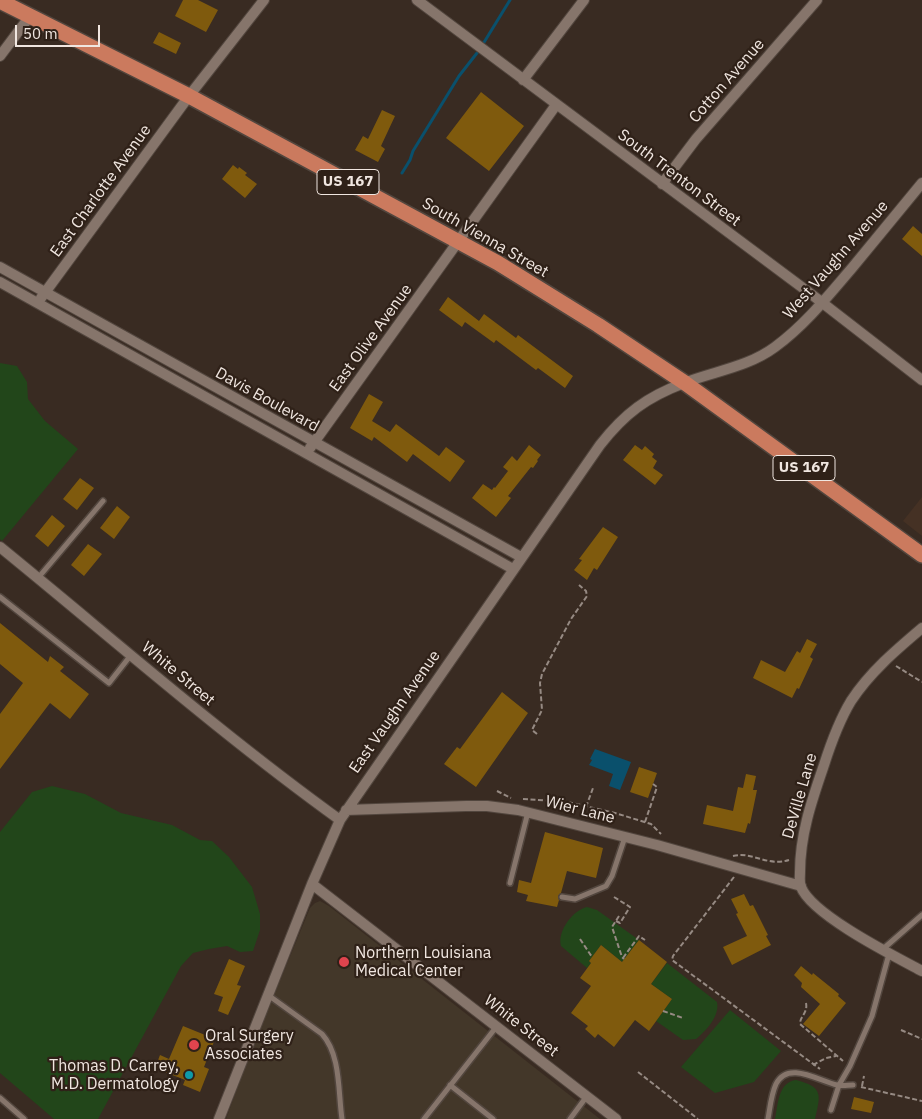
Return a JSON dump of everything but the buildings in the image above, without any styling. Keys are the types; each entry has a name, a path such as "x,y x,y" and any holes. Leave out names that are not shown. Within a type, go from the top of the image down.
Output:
{"highway":[{"name":"South Vienna Street","path":"0,1 190,96 460,241 598,325 685,383 922,555"}],"street":[{"name":"East Charlotte Avenue","path":"38,302 190,96 264,0"},
{"name":"South Trenton Street","path":"417,0 823,303 922,380"},
{"path":"523,80 584,0"},
{"name":"Cotton Avenue","path":"662,184 696,139 818,0"},
{"path":"0,56 30,16"},
{"name":"East Olive Avenue","path":"307,453 556,105"},
{"name":"West Vaughn Avenue","path":"685,383 756,360 775,348 794,332 823,303 922,183"},
{"name":"Davis Boulevard","path":"0,267 521,557"},
{"name":"Davis Boulevard","path":"0,282 512,569"},
{"name":"East Vaughn Avenue","path":"219,1119 312,884 346,810 512,569 610,432 634,408 685,383"},
{"name":"White Street","path":"0,547 132,654 229,737 340,820"},
{"name":"DeVille Lane","path":"801,886 800,851 805,823 834,737 850,703 866,680 890,655 922,628"},
{"name":"Wier Lane","path":"346,810 480,806 518,810 625,837 801,886"},
{"name":"White Street","path":"312,884 587,1096 612,1118"},
{"path":"801,886 813,903 832,918 922,971"}],"lane":[{"path":"38,578 103,501"},
{"path":"0,597 108,683 132,654"},
{"path":"510,883 528,812"},
{"path":"562,897 575,899 606,886 612,876 625,837"},
{"path":"832,1110 839,1085 850,1066 872,1016 886,951 922,915"},
{"path":"267,994 322,1034 329,1042 334,1058 342,1119"},
{"path":"424,1119 497,1026"},
{"path":"768,1119 775,1086 785,1074 799,1073 839,1085 853,1085"},
{"path":"450,1085 491,1118"},
{"path":"570,1119 587,1096"},
{"path":"0,1098 24,1119"}],"path":[{"path":"537,734 532,730 542,710 540,679 571,619 587,596 586,591 579,585"},
{"path":"892,666 899,667 922,682"},
{"path":"645,822 657,787 654,784"},
{"path":"586,807 593,788"},
{"path":"497,790 512,798"},
{"path":"520,799 568,802 645,822 654,827 665,839"},
{"path":"730,856 741,855 778,863 790,860 792,856"},
{"path":"739,871 673,956 672,960 824,1072"},
{"path":"614,897 630,908 620,923 616,921"},
{"path":"619,916 612,927 623,959 639,936 645,940"},
{"path":"580,939 592,957"},
{"path":"806,1002 805,1012 800,1020 800,1024 847,1064"},
{"path":"663,1011 683,1018"},
{"path":"901,1030 922,1039"},
{"path":"813,1065 826,1058 837,1056"},
{"path":"638,1072 698,1119"},
{"path":"862,1087 864,1076"},
{"path":"853,1085 922,1101"}],"shaded area":[{"path":"922,497 922,536 903,521"},
{"name":"Northern Louisiana Medical Center","path":"320,901 329,906 600,1119 226,1119 250,1053 310,908"}],"green space":[{"path":"0,363 17,366 27,382 28,399 45,421 78,449 2,541 0,539"},
{"path":"52,786 85,794 121,813 172,825 200,840 212,841 229,857 252,887 260,914 260,930 253,951 240,952 227,946 209,949 193,953 181,966 98,1119 54,1119 0,1073 0,832 32,792"},
{"path":"587,907 597,910 639,940 622,962 601,945 589,961 591,963 587,968 561,946 561,934 567,922 576,912"},
{"path":"667,963 717,1002 714,1018 704,1032 696,1039 683,1040 656,1021 672,999 651,984"},
{"path":"730,1010 781,1051 754,1082 715,1093 681,1067"},
{"path":"796,1080 811,1086 818,1093 819,1098 815,1119 775,1119 782,1090 790,1082"}],"water":[{"path":"595,749 631,762 620,790 609,786 613,774 589,765"}],"waterway":[{"path":"483,44 510,0"},
{"path":"402,173 413,151 459,76 477,53"}],"place":[{"name":"Northern Louisiana Medical Center","path":"344,962"},
{"name":"Oral Surgery Associates","path":"194,1045"},
{"name":"Thomas D. Carrey, M.D. Dermatology","path":"189,1075"}]}
